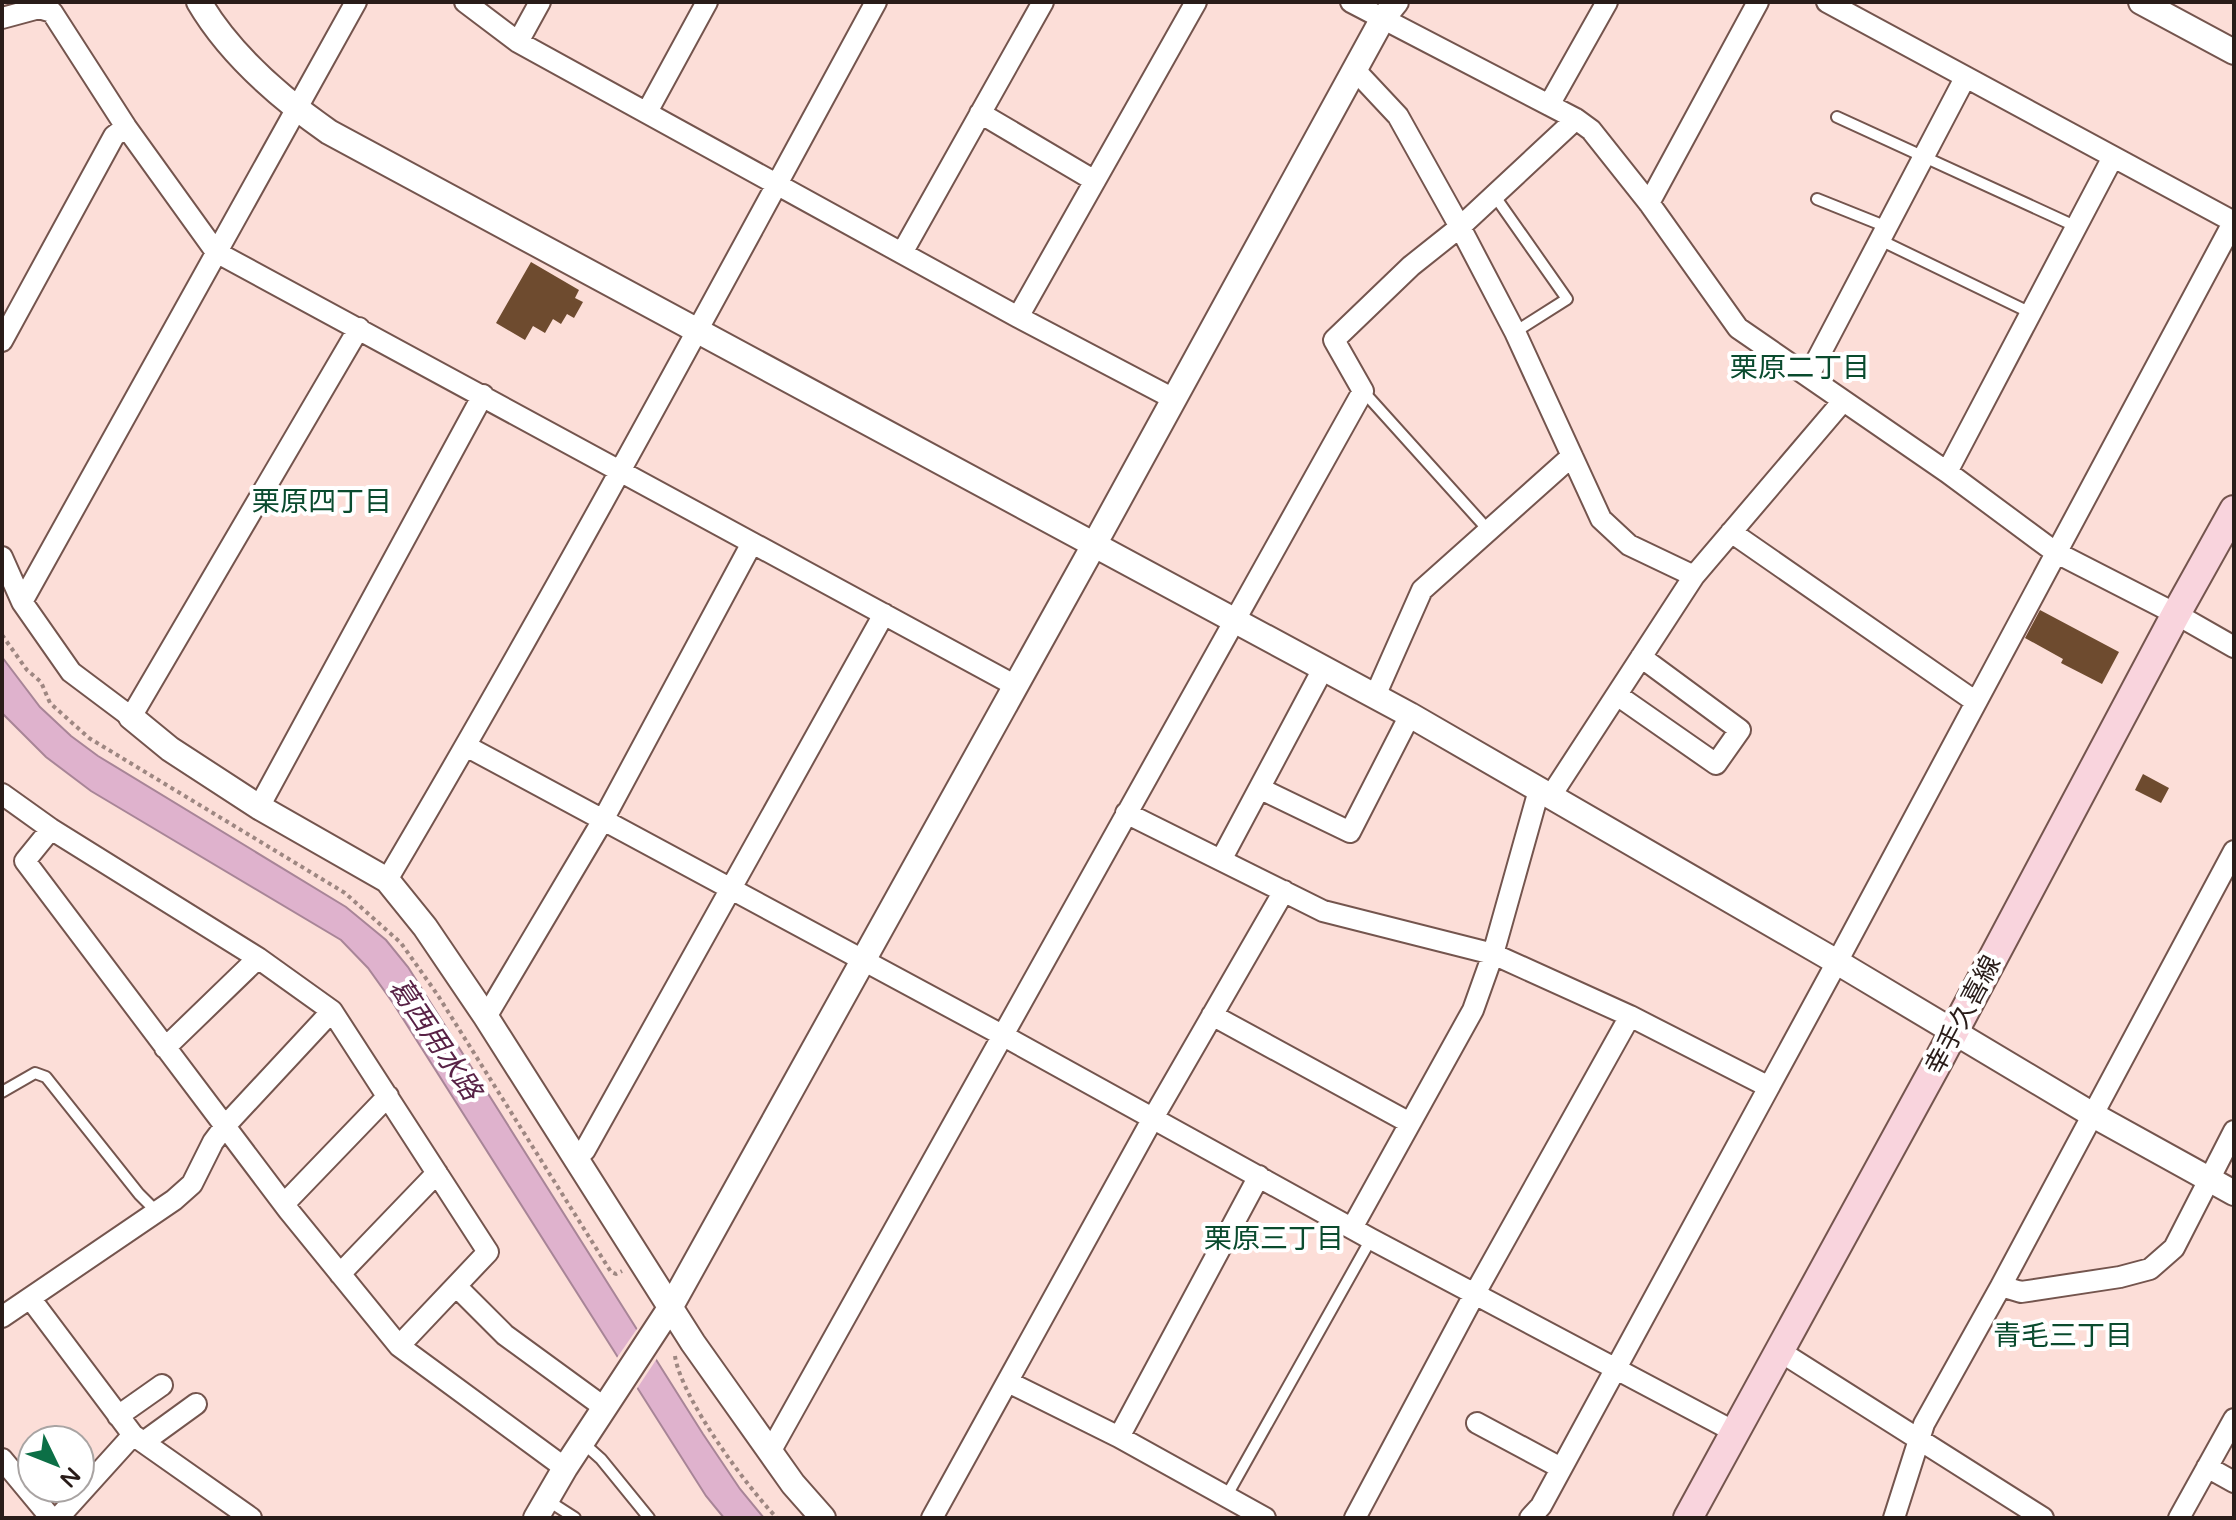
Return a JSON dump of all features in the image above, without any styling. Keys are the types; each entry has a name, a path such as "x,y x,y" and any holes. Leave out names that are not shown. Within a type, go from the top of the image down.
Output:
{"main road":[{"name":"幸手久喜線","path":"1688,1518 1781,1352 2234,510"}],"street":[{"path":"199,2 229,44 297,109 329,132 1324,667 1837,962 2093,1115 2234,1193"},
{"path":"22,602 356,2"},
{"path":"465,2 518,42 1018,317 1174,399"},
{"path":"518,42 540,2"},
{"path":"647,112 707,2"},
{"path":"387,880 619,473 876,2"},
{"path":"902,253 1043,2"},
{"path":"1018,317 1196,2"},
{"path":"1351,2 1389,10 1576,119 1591,130 1649,203 1738,328 1947,472 2055,552 2234,647"},
{"path":"1549,105 1607,2"},
{"path":"1649,203 1758,2"},
{"path":"1530,1518 1541,1506 1837,962 2234,222 1827,2"},
{"path":"2141,2 2234,52"},
{"path":"2,18 39,8 52,12 126,127 216,252 1016,686"},
{"path":"541,1508 670,1308 1389,10"},
{"path":"1354,69 1398,116 1460,227 1515,332 1601,519 1629,545 1694,576"},
{"path":"1809,375 1965,78"},
{"path":"980,113 1095,181"},
{"path":"770,1452 1363,391 1334,340 1411,266 1460,227 1576,119"},
{"path":"2,341 114,136 126,127"},
{"path":"1947,472 2113,157"},
{"path":"131,717 359,328"},
{"path":"259,807 483,395"},
{"path":"1352,1228 1408,1122 1473,1010 1544,794 1617,695 1694,576 1843,401"},
{"path":"1375,696 1422,590 1572,456"},
{"path":"1731,532 1976,702"},
{"path":"486,1017 603,820 752,543"},
{"path":"2,557 22,602 71,672 170,749 259,807 387,880 425,927 486,1017 670,1308 770,1452 823,1518"},
{"path":"575,1160 585,1150 884,614"},
{"path":"1617,695 1716,764 1740,730 1641,657"},
{"path":"1221,860 1324,667"},
{"path":"1261,789 1350,832 1410,715"},
{"path":"466,746 1002,1035 1474,1295 1735,1432"},
{"path":"2,794 51,829 258,958 332,1011 488,1252 399,1346"},
{"path":"1126,813 1323,911 1493,954 1630,1016 1769,1087"},
{"path":"51,829 25,861 340,1274 399,1346 565,1468"},
{"path":"1894,1518 1918,1437 2234,851"},
{"path":"932,1518 1153,1118 1284,891"},
{"path":"165,1048 258,958"},
{"path":"2,1317 157,1212 192,1184 225,1126 332,1011"},
{"path":"1212,1015 1408,1122"},
{"path":"1355,1518 1474,1295 1630,1016"},
{"path":"284,1204 388,1096"},
{"path":"2001,1286 2021,1292 2120,1277 2150,1269 2174,1248 2234,1133"},
{"path":"340,1274 437,1173"},
{"path":"1119,1437 1259,1176"},
{"path":"456,1286 505,1335 605,1408"},
{"path":"30,1298 118,1416 139,1438 251,1518"},
{"path":"1781,1352 1918,1437 2035,1516"},
{"path":"1008,1382 1119,1437 1265,1518"},
{"path":"118,1416 162,1385"},
{"path":"58,1518 139,1438 196,1404"},
{"path":"2179,1518 2234,1419"},
{"path":"1477,1423 1561,1468"},
{"path":"2,1459 51,1518"},
{"path":"2207,1467 2234,1482"}],"lane":[{"path":"1837,117 2077,227"},
{"path":"1494,195 1567,299 1515,332"},
{"path":"1817,199 2031,313"},
{"path":"1363,391 1490,532"},
{"path":"2,1092 35,1073 46,1077 139,1194 157,1212"},
{"path":"1226,1497 1371,1239"},
{"path":"582,1442 601,1459 649,1518"},
{"path":"541,1508 575,1518"}],"path":[{"path":"2,635 27,670 41,682 50,703 89,738 345,893 401,943 437,994 611,1272 616,1274 631,1267"},
{"path":"681,1348 675,1355 676,1368 683,1383 737,1469 777,1518"}],"water":[{"name":"葛西用水路","path":"2,657 40,707 98,756 346,907 386,940 408,967 703,1434 764,1518 724,1518 706,1496 368,968 341,940 91,791 46,757 2,713"}],"pier":[{"path":"639,1326 658,1357 634,1393 614,1362"}],"building":[{"path":"531,262 579,290 575,298 583,302 574,318 567,314 561,324 553,319 545,333 533,326 525,340 496,323"},
{"path":"2040,610 2119,652 2102,684 2061,663 2063,659 2025,638"},
{"path":"2143,774 2169,788 2161,803 2135,790"}],"district":[{"name":"栗原二丁目","path":"1800,368"},
{"name":"栗原四丁目","path":"322,502"},
{"name":"栗原三丁目","path":"1274,1239"},
{"name":"青毛三丁目","path":"2063,1336"}]}
